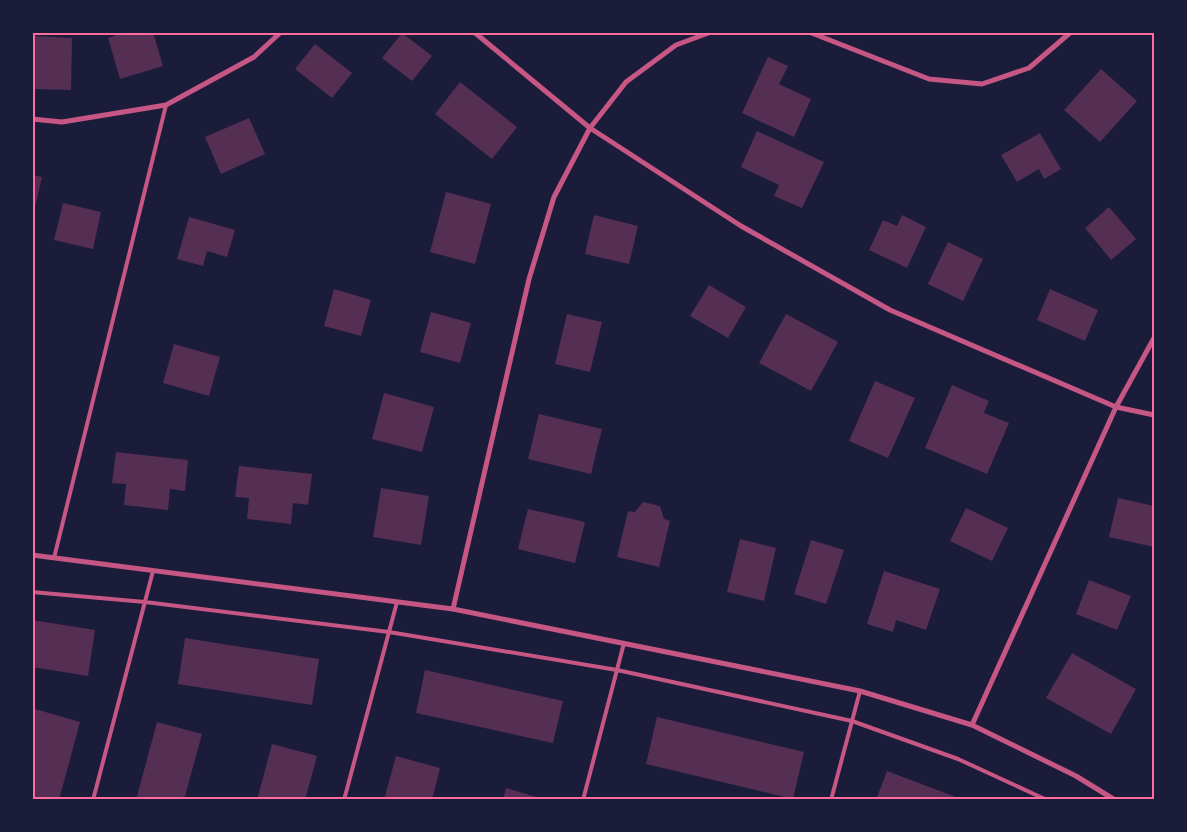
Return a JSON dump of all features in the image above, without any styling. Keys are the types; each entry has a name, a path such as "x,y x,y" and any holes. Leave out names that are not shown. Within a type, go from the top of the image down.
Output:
{"street":[{"path":"32,119 62,122 166,105 254,57 281,32"},
{"path":"474,32 590,128 741,226 890,310 1116,408 1154,415"},
{"path":"454,608 529,279 554,198 590,128 626,82 676,45 711,32"},
{"path":"809,32 929,79 982,84 1029,68 1071,32"},
{"path":"972,725 1116,408 1154,338"},
{"path":"32,555 454,608 860,691 972,725 1076,776 1115,800"}],"lane":[{"path":"54,558 166,105"},
{"path":"93,800 153,571"},
{"path":"32,592 145,602 389,632 617,670 852,721 958,760 1047,800"},
{"path":"344,800 397,602"},
{"path":"583,800 624,643"},
{"path":"831,800 860,691"}],"building":[{"path":"125,32 153,32 163,66 120,79 108,38"},
{"path":"402,33 432,56 412,81 382,58"},
{"path":"32,36 72,38 71,90 32,89"},
{"path":"315,44 352,73 332,98 295,69"},
{"path":"768,57 788,66 779,84 811,99 794,137 742,113"},
{"path":"1101,69 1137,101 1100,142 1064,110"},
{"path":"460,82 517,127 492,159 435,114"},
{"path":"249,118 265,154 221,174 205,137"},
{"path":"757,131 824,162 802,208 774,196 779,185 741,167"},
{"path":"1040,133 1061,169 1044,179 1039,169 1017,182 1001,155"},
{"path":"32,175 42,177 33,216 32,216"},
{"path":"446,192 491,204 475,264 430,252"},
{"path":"63,203 101,212 93,249 54,240"},
{"path":"1109,207 1136,239 1111,260 1085,228"},
{"path":"594,215 638,226 629,264 585,254"},
{"path":"902,215 926,227 907,268 869,250 883,220 897,226"},
{"path":"189,217 235,230 227,257 207,251 203,266 177,259"},
{"path":"948,242 983,259 963,301 928,284"},
{"path":"709,285 746,307 728,338 690,316"},
{"path":"334,289 371,300 361,336 324,326"},
{"path":"1050,289 1098,310 1085,341 1037,320"},
{"path":"431,312 471,323 460,363 420,352"},
{"path":"567,314 602,322 590,372 555,364"},
{"path":"786,314 838,342 811,391 759,363"},
{"path":"174,344 220,357 209,396 163,383"},
{"path":"875,381 915,398 888,458 849,441"},
{"path":"952,385 989,401 984,413 1009,423 987,474 925,448"},
{"path":"384,393 434,407 422,452 372,439"},
{"path":"539,414 602,429 591,474 528,459"},
{"path":"116,452 188,460 185,491 170,489 168,510 124,505 126,484 112,483"},
{"path":"239,466 312,474 308,505 293,503 291,524 247,519 249,498 235,497"},
{"path":"381,488 429,496 421,545 373,537"},
{"path":"1118,498 1154,506 1154,547 1109,537"},
{"path":"643,502 660,506 664,519 670,521 659,567 617,557 628,511 635,512"},
{"path":"966,508 1008,528 992,561 950,541"},
{"path":"528,509 585,522 575,563 518,549"},
{"path":"740,539 776,548 764,601 727,592"},
{"path":"811,540 844,550 826,604 794,594"},
{"path":"884,571 940,589 926,630 896,620 893,632 867,624"},
{"path":"1089,580 1131,596 1117,630 1076,614"},
{"path":"32,620 95,630 88,676 32,667"},
{"path":"185,638 319,659 312,705 178,684"},
{"path":"1072,653 1136,689 1111,734 1046,698"},
{"path":"425,670 563,701 553,743 416,713"},
{"path":"35,709 80,722 59,800 32,800 32,719"},
{"path":"657,717 804,752 793,799 646,764"},
{"path":"157,722 202,734 184,800 136,800"},
{"path":"272,744 317,756 305,800 257,800"},
{"path":"396,756 440,768 432,800 384,800"},
{"path":"887,771 961,799 961,800 876,800"},
{"path":"506,788 543,799 543,800 503,800"}]}
